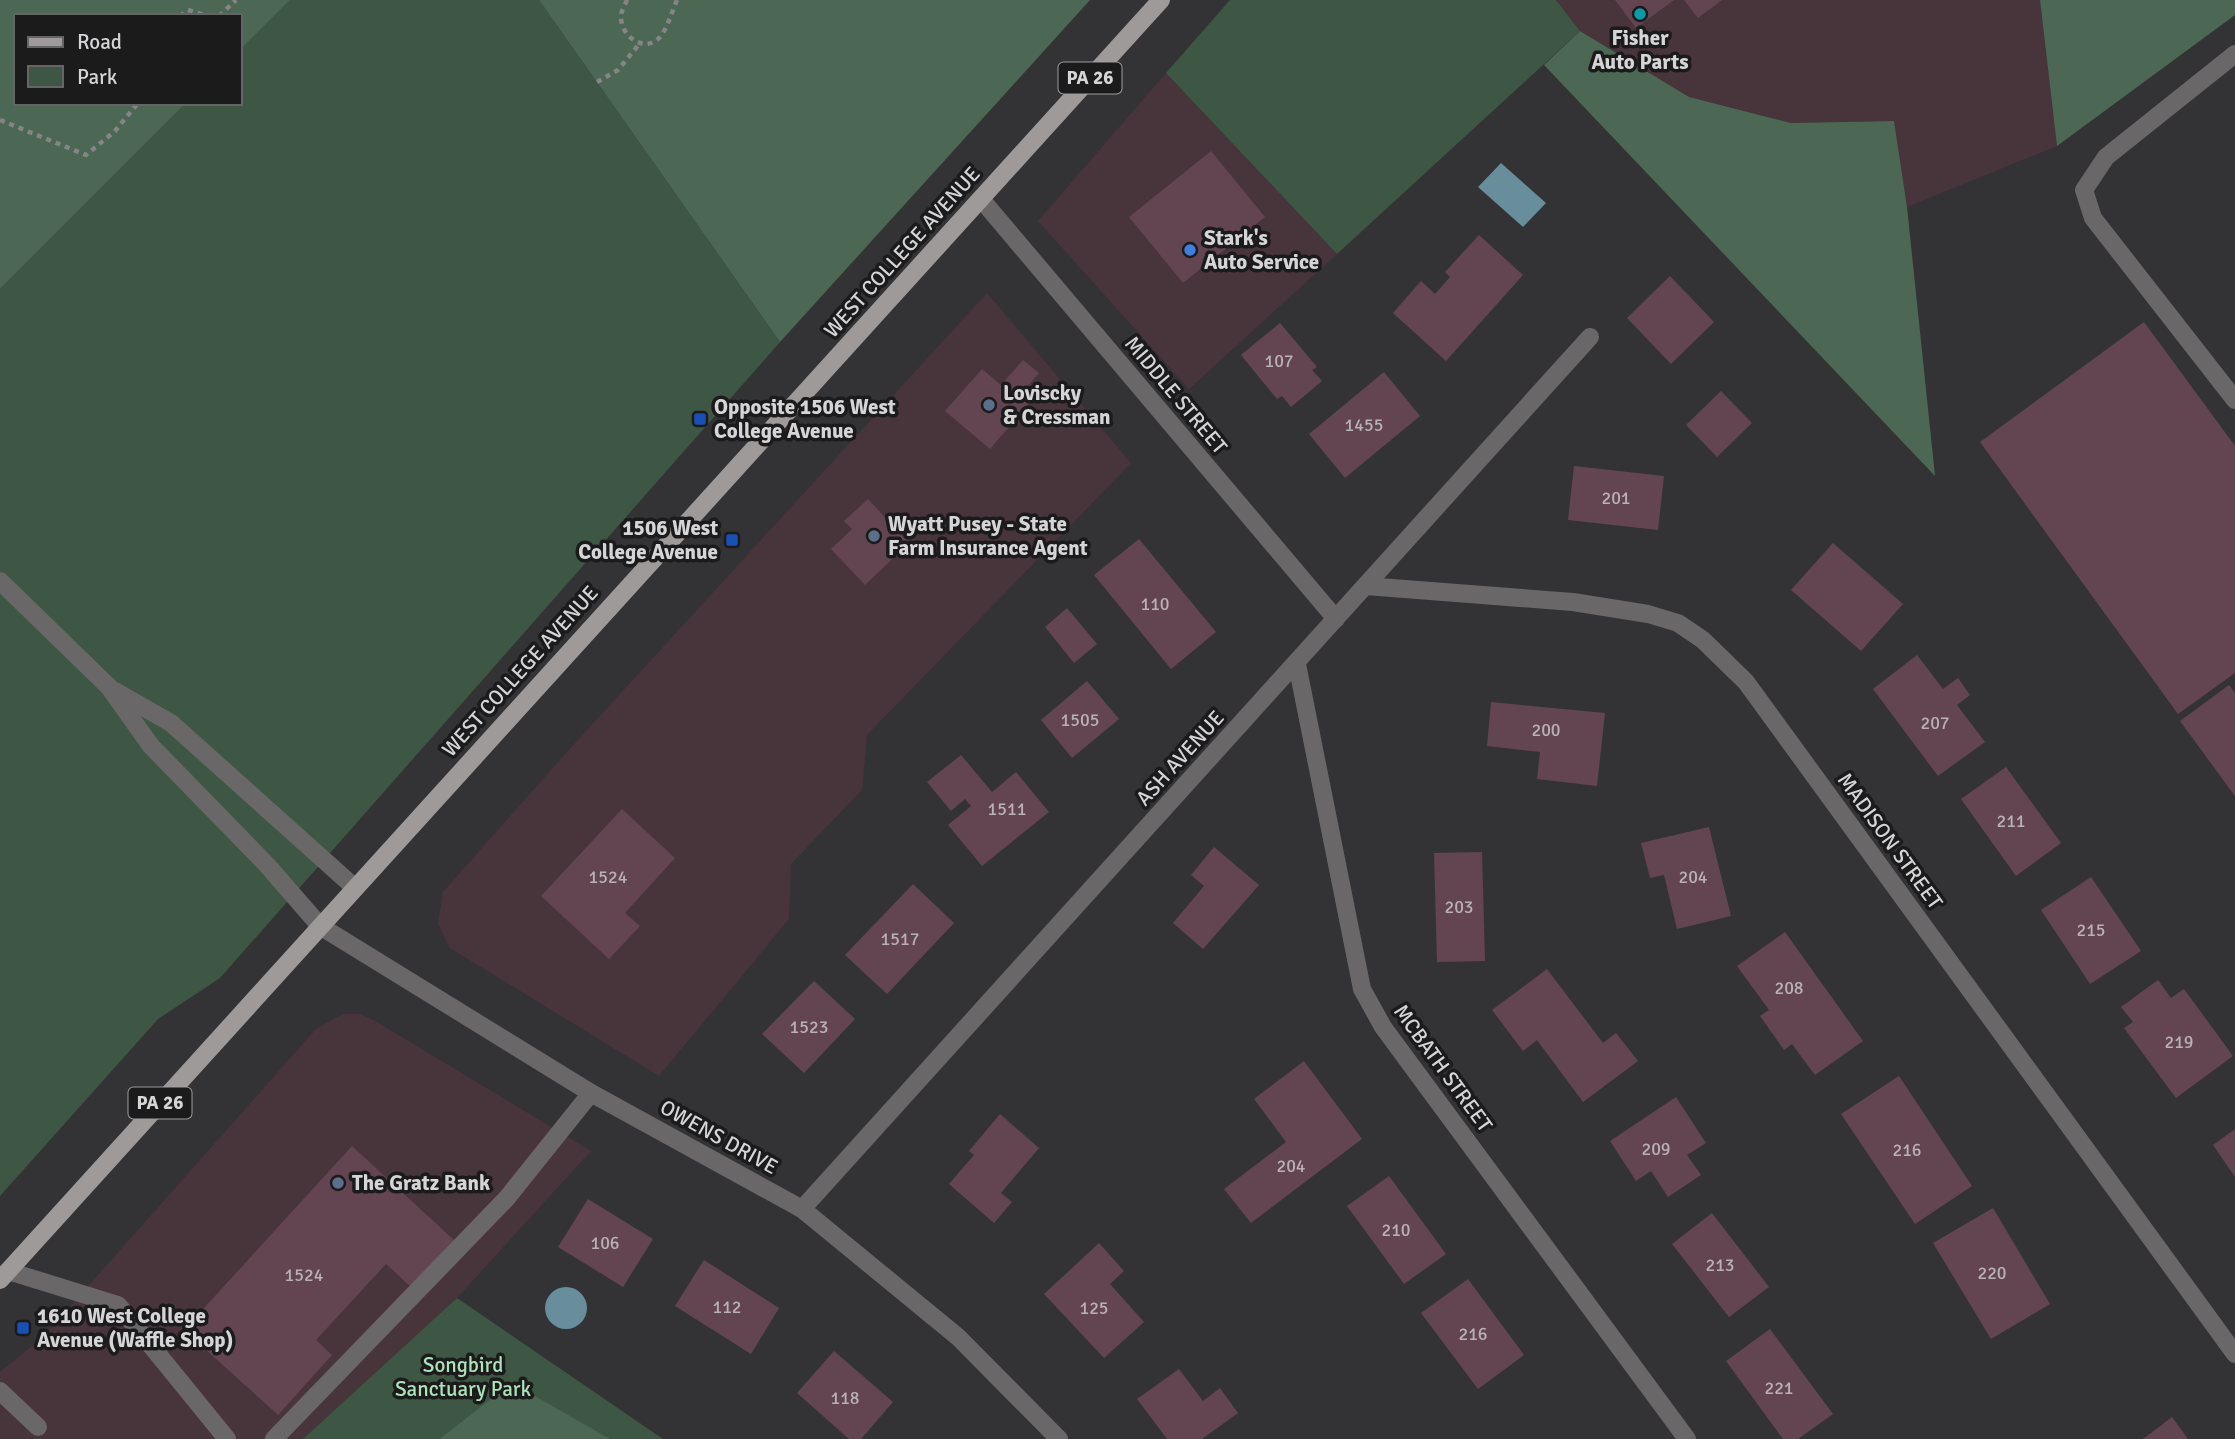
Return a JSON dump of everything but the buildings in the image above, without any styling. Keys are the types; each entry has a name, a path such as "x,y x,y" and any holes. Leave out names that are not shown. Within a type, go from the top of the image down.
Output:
{"main road":[{"name":"WEST COLLEGE AVENUE","path":"4,1276 1161,0"}],"street":[{"path":"2235,54 2106,157 2084,190 2093,218 2235,400"},
{"name":"MIDDLE STREET","path":"981,199 1336,619"},
{"name":"ASH AVENUE","path":"802,1209 1590,337"},
{"path":"0,581 108,687 171,723 354,887"},
{"name":"MADISON STREET","path":"1366,586 1617,608 1678,623 1703,640 1746,682 2235,1354"},
{"name":"MCBATH STREET","path":"1297,664 1362,989 1383,1027 1688,1439"},
{"name":"OWENS DRIVE","path":"108,687 151,746 267,865 320,926 431,997 591,1093 802,1209 958,1337 1059,1439"},
{"path":"274,1439 507,1198 591,1093"},
{"path":"4,1276 118,1305 227,1439"},
{"path":"0,1391 38,1427"}],"path":[{"path":"221,14 236,0"},
{"path":"627,0 621,16 624,28 630,38 640,43 653,43 661,36 677,0"},
{"path":"183,14 188,10 201,14"},
{"path":"597,82 618,70 640,43"},
{"path":"0,120 86,155 115,131 136,105"}],"shaded area":[{"path":"1556,0 2040,0 2057,146 1907,207 1894,121 1791,123 1689,97 1580,31"},
{"path":"1166,73 1337,254 1189,389 1038,221"},
{"path":"987,293 1131,463 867,735 862,790 791,864 789,919 659,1076 450,948 438,924 443,892 566,753"},
{"path":"343,1014 361,1014 377,1022 591,1151 457,1298 303,1439 0,1439 0,1372 43,1337 316,1029"}],"green space":[{"path":"0,0 290,0 242,48 242,14 14,14 14,105 184,105 0,289"},
{"path":"290,0 539,0 780,342 220,978 158,1019 0,1196 0,289 184,105 242,105 242,48"},
{"path":"539,0 1090,0 780,342"},
{"path":"1230,0 1556,0 1580,31 1337,254 1166,73"},
{"path":"2040,0 2235,0 2235,15 2057,146"},
{"path":"1580,31 1689,97 1791,123 1894,121 1907,207 1935,476 1544,65"},
{"name":"Songbird Sanctuary Park","path":"457,1298 663,1439 303,1439"},
{"path":"512,1383 610,1439 440,1439"}],"water":[{"path":"1501,163 1546,203 1523,227 1478,187"},
{"path":"566,1287 581,1293 587,1308 581,1323 566,1329 551,1323 545,1308 551,1293"}],"place":[{"name":"Fisher Auto Parts","path":"1640,14"},
{"name":"Stark's Auto Service","path":"1190,250"},
{"name":"Loviscky & Cressman","path":"989,405"},
{"name":"Opposite 1506 West College Avenue","path":"700,419"},
{"name":"Wyatt Pusey - State Farm Insurance Agent","path":"874,536"},
{"name":"1506 West College Avenue","path":"732,540"},
{"name":"The Gratz Bank","path":"338,1183"},
{"name":"1610 West College Avenue (Waffle Shop)","path":"23,1328"}]}
